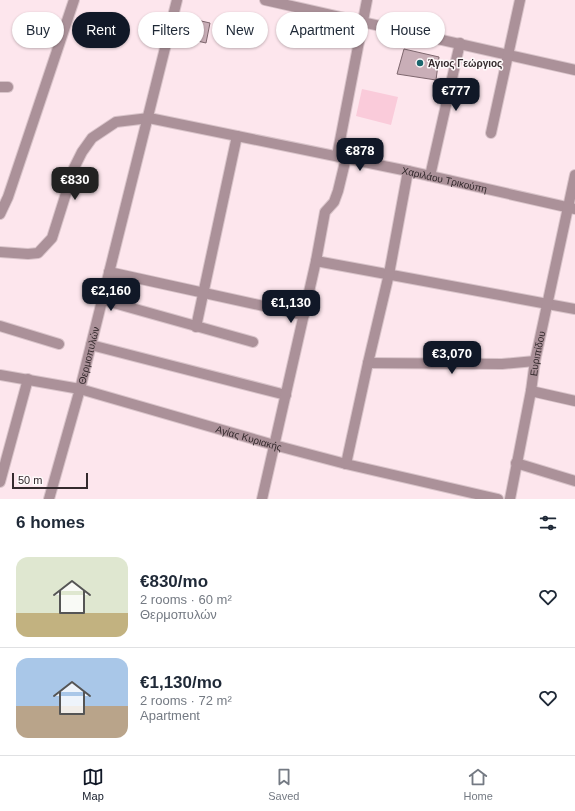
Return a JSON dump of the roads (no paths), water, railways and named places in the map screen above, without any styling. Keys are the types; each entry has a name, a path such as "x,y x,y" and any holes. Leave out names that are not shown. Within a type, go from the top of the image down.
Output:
{"street":[{"path":"0,214 8,197 74,0"},
{"name":"Θερμοπυλών","path":"49,499 80,390 149,118 177,0"},
{"path":"265,0 318,12"},
{"path":"364,12 366,0"},
{"path":"491,133 520,0"},
{"path":"368,23 575,70"},
{"path":"430,176 460,43"},
{"path":"262,499 316,261 325,212 334,202 338,191 358,48"},
{"name":"Χαριλάου Τρικούπη","path":"0,252 38,253 52,238 74,168 82,152 92,138 116,122 149,118 408,171 572,209"},
{"path":"196,326 237,136"},
{"path":"346,464 368,363 390,274 408,171"},
{"name":"Ευριπίδου","path":"510,499 546,303 572,209 575,175"},
{"path":"316,261 575,309"},
{"path":"109,272 203,294 304,315"},
{"path":"103,300 253,342"},
{"path":"0,326 59,344"},
{"path":"91,345 286,396"},
{"path":"368,363 502,364 535,361"},
{"name":"Αγίας Κυριακής","path":"0,375 28,379 80,390 346,464 498,499"},
{"path":"0,482 28,379"},
{"path":"531,391 575,400"},
{"path":"516,463 575,481"}],"place":[{"name":"Άγιος Γεώργιος","path":"420,63"}]}
